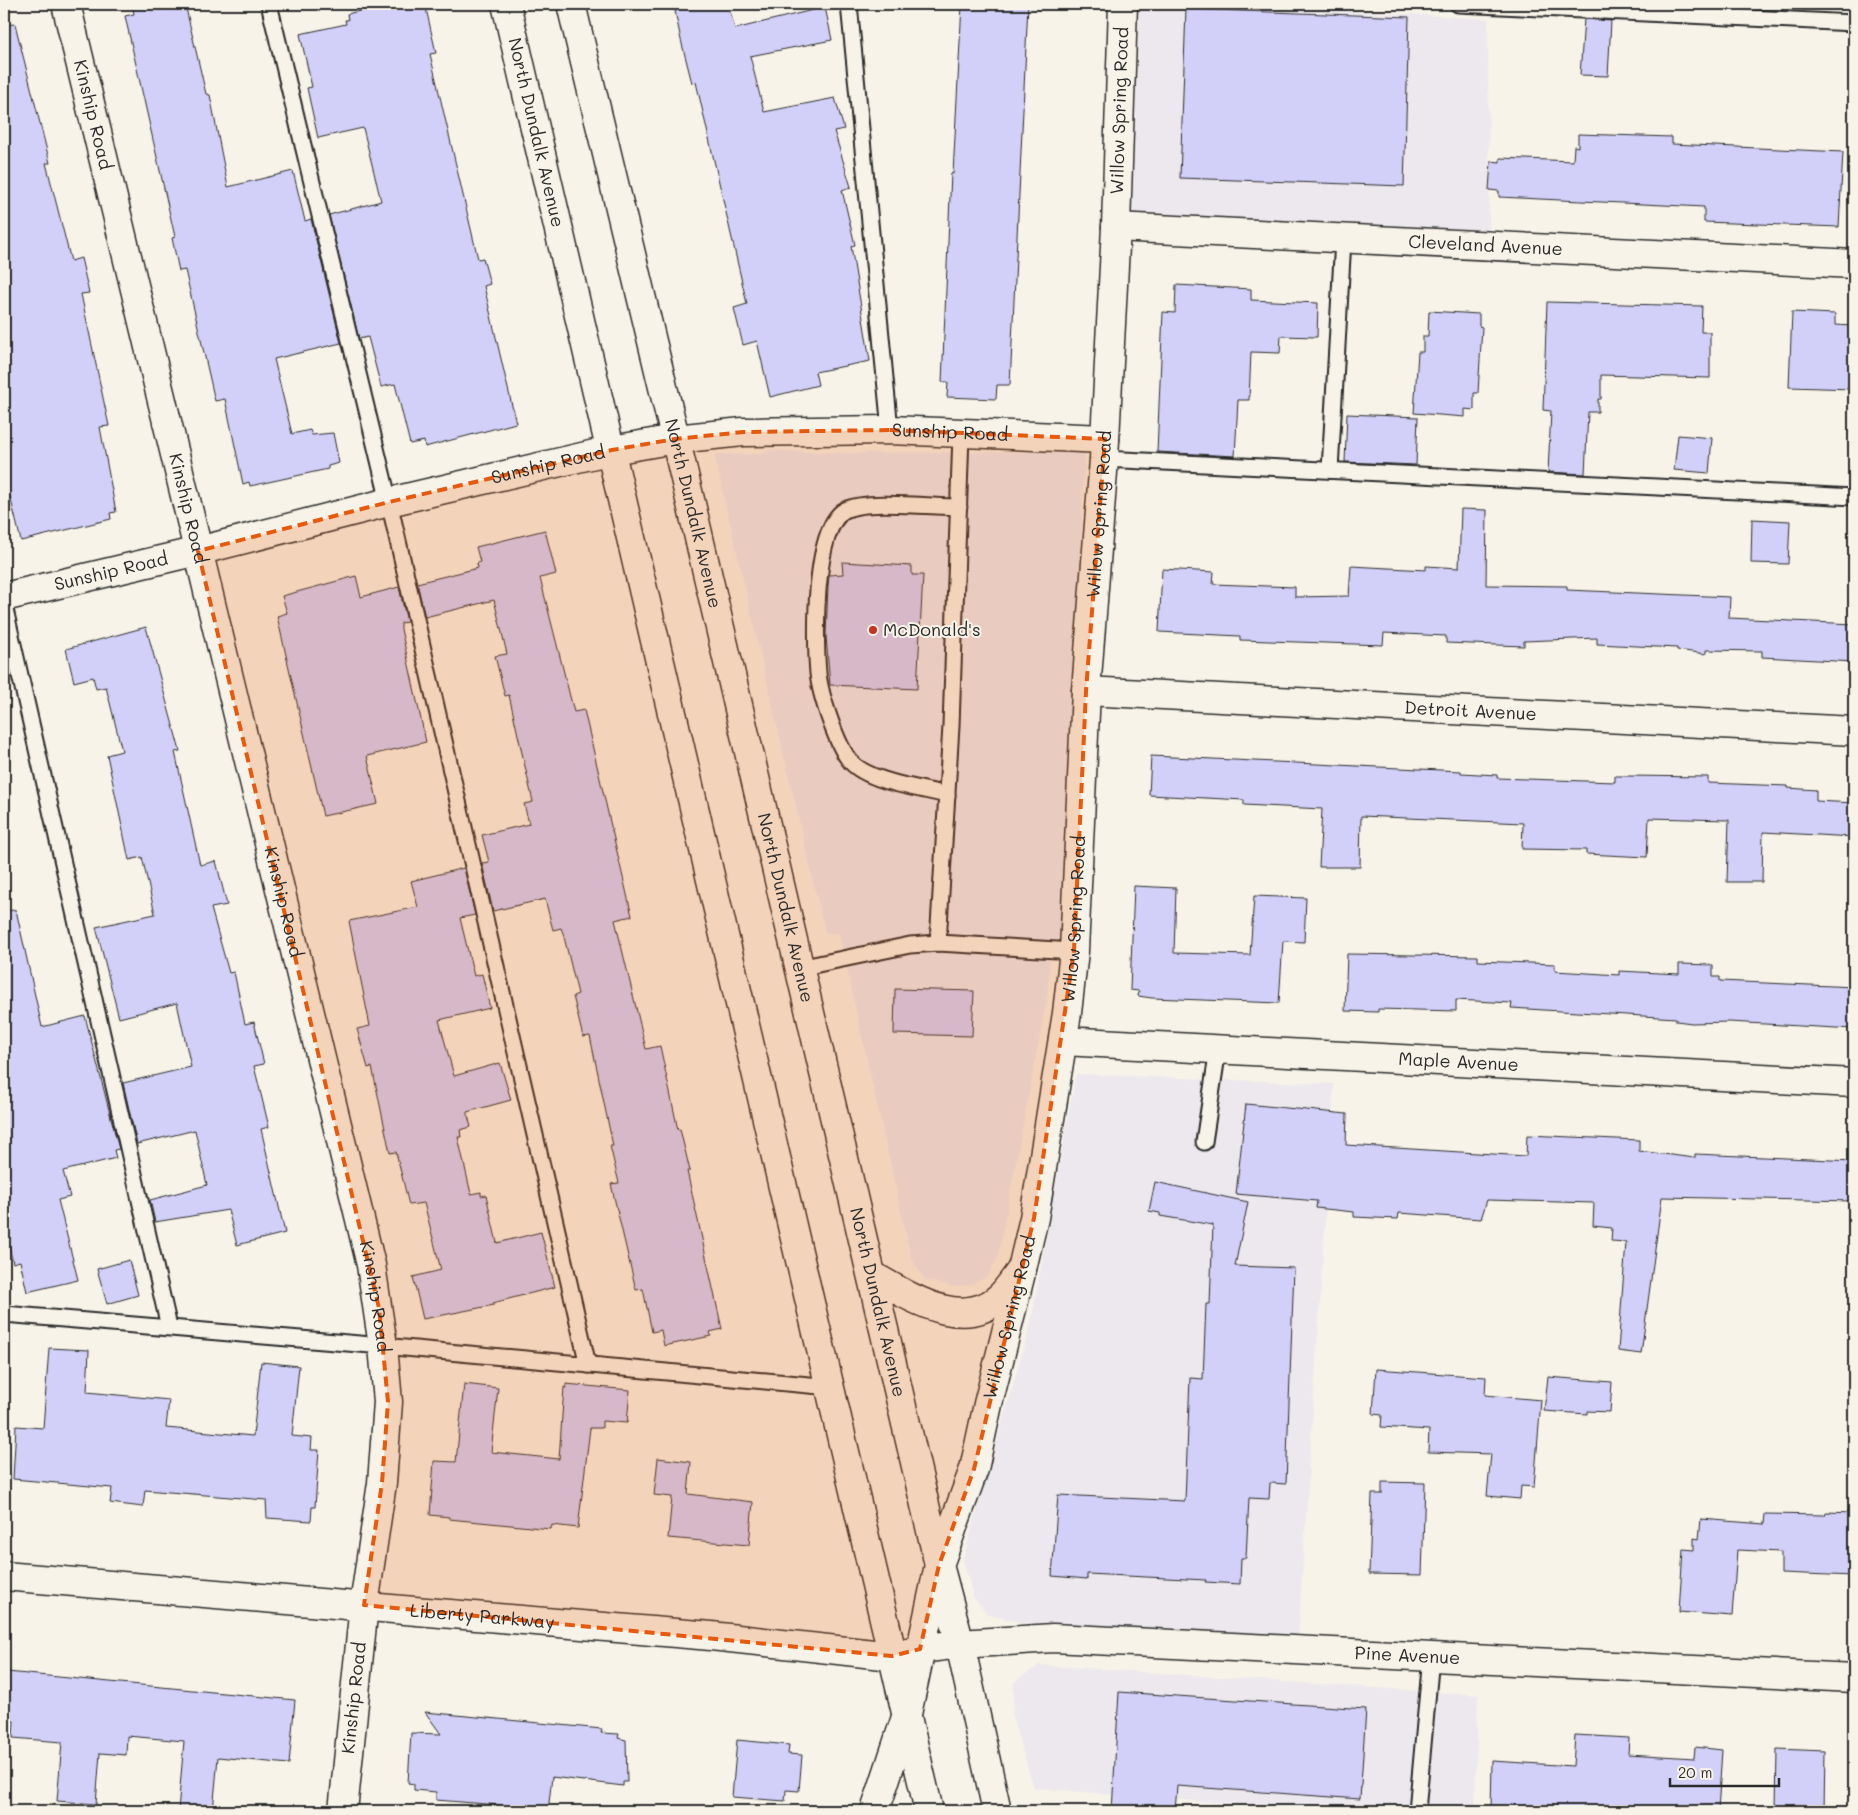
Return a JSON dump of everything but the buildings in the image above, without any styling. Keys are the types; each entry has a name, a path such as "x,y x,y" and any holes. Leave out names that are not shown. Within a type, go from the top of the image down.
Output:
{"street":[{"name":"Kinship Road","path":"66,4 371,1266 384,1346 388,1402 382,1483 364,1605 343,1811"},
{"name":"North Dundalk Avenue","path":"506,4 612,450 929,1811"},
{"name":"North Dundalk Avenue","path":"571,4 873,1276 939,1565 960,1644 997,1811"},
{"name":"Willow Spring Road","path":"875,1811 907,1714 939,1565 974,1469 1034,1218 1063,1041 1074,951 1086,691 1105,449 1116,227 1124,4"},
{"name":"Cleveland Avenue","path":"1116,227 1854,264"},
{"name":"Sunship Road","path":"4,597 198,551 389,502 612,450 675,439 743,432 890,430 961,434 1105,449"},
{"name":"Detroit Avenue","path":"1086,691 1854,731"},
{"name":"Maple Avenue","path":"1063,1041 1854,1083"},
{"path":"873,1276 911,1298 945,1311 963,1312 982,1307 1002,1295 1022,1269"},
{"name":"Liberty Parkway","path":"4,1576 364,1605 711,1636 892,1656 920,1649 960,1644"},
{"name":"Pine Avenue","path":"960,1644 1053,1638 1854,1678"}],"lane":[{"path":"269,4 389,502 588,1366"},
{"path":"849,4 890,430"},
{"path":"1458,4 1854,23"},
{"path":"1330,470 1343,239"},
{"path":"938,943 947,795 961,434"},
{"path":"1105,449 1330,470 1854,497"},
{"path":"947,795 872,775 851,762 835,736 818,674 818,583 824,545 836,518 845,510 861,505 958,507"},
{"path":"4,605 170,1327"},
{"path":"799,968 910,945 938,943 1074,951"},
{"path":"1204,1142 1218,1049"},
{"path":"4,1314 170,1327 831,1387"},
{"path":"1418,1811 1431,1658"}],"highlighted area":[{"path":"890,430 1105,439 1086,691 1074,951 1034,1218 974,1469 939,1565 920,1649 892,1656 364,1605 382,1483 388,1402 379,1308 198,551 389,502 612,450 675,439 743,432"}],"shaded area":[{"path":"1139,4 1244,4 1488,19 1489,230 1132,216"},
{"path":"771,450 850,453 1085,451 1062,942 1051,942 1048,994 998,1257 987,1277 970,1285 953,1287 925,1280 911,1258 839,934 825,933 714,454 761,454"},
{"path":"1076,1074 1334,1084 1298,1639 1022,1623 987,1614 973,1596 963,1559 1031,1322"},
{"path":"1039,1665 1478,1695 1475,1811 1321,1811 1034,1788 1013,1720 1014,1682"}],"place":[{"name":"McDonald's","path":"873,630"}]}
